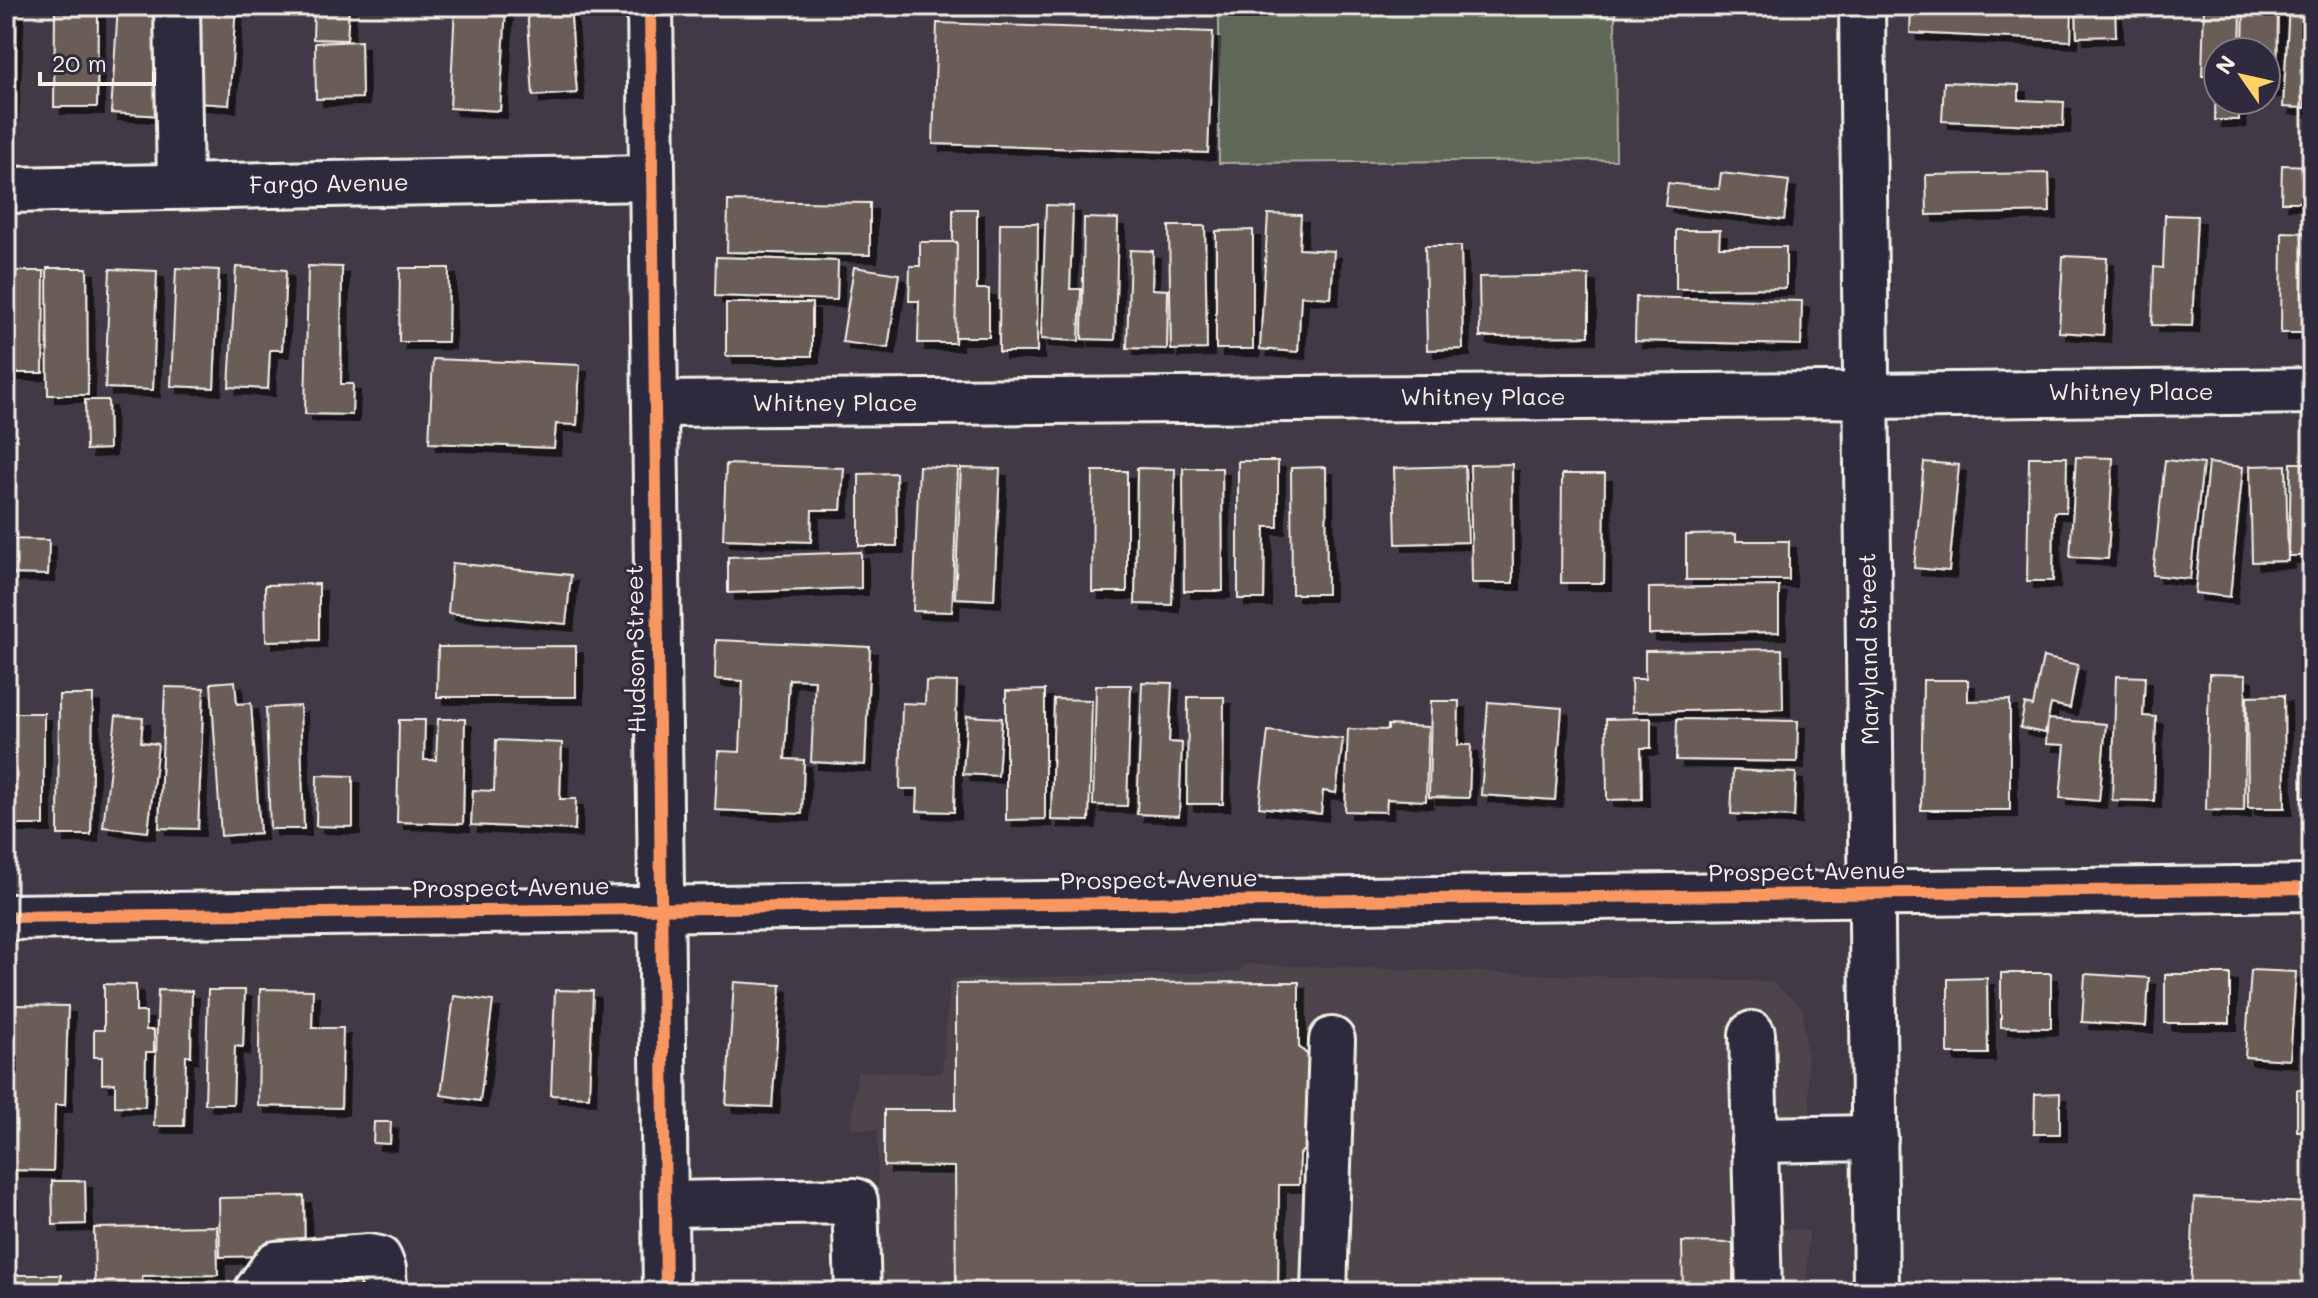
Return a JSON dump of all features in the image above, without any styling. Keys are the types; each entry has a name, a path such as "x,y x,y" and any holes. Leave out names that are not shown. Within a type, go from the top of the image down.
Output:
{"street":[{"path":"177,6 180,186"},
{"name":"Hudson Street","path":"650,6 666,1292"},
{"name":"Maryland Street","path":"1862,6 1876,1292"},
{"name":"Fargo Avenue","path":"6,190 652,178"},
{"name":"Whitney Place","path":"655,404 2312,391"},
{"name":"Prospect Avenue","path":"6,917 2312,888"},
{"path":"1752,1034 1759,1292"},
{"path":"1324,1292 1332,1040"},
{"path":"1754,1140 1875,1138"},
{"path":"665,1204 855,1201 858,1292"},
{"path":"243,1292 257,1292 276,1264 369,1257 379,1259 383,1269 384,1292"}],"shaded area":[{"path":"1245,964 1772,982 1803,1008 1814,1158 1775,1160 1775,1228 1809,1231 1806,1292 877,1292 878,1130 851,1129 857,1071 942,1073 950,979 1238,972"}],"green space":[{"path":"1219,6 1615,6 1616,160 1219,163"}],"building":[{"path":"6,6 17,6 11,114 6,113"},
{"path":"118,6 161,6 164,116 111,113"},
{"path":"188,6 236,6 229,105 182,102"},
{"path":"314,6 349,6 347,40 313,39"},
{"path":"455,6 506,6 500,111 450,108"},
{"path":"527,6 570,6 577,93 533,96"},
{"path":"1911,6 2072,6 2071,41 1910,33"},
{"path":"2076,6 2115,6 2116,36 2077,37"},
{"path":"2204,6 2241,6 2240,36 2203,36"},
{"path":"2244,6 2278,6 2278,36 2243,36"},
{"path":"2289,6 2312,6 2312,78 2306,77 2305,108 2283,107"},
{"path":"55,12 98,12 97,107 54,107"},
{"path":"937,23 1213,32 1208,153 933,144"},
{"path":"361,41 362,98 316,99 315,43"},
{"path":"1944,82 2019,85 2019,100 2064,102 2063,126 1942,121"},
{"path":"2215,116 2239,116 2239,120 2215,120"},
{"path":"2282,165 2312,166 2312,202 2281,202"},
{"path":"1721,173 1789,181 1784,220 1665,206 1668,183 1719,189"},
{"path":"2049,173 2050,212 1927,215 1926,175"},
{"path":"728,201 870,203 870,255 727,252"},
{"path":"1046,205 1073,206 1070,289 1081,289 1079,341 1041,339"},
{"path":"953,209 977,209 977,289 989,289 989,337 953,337"},
{"path":"1268,214 1301,215 1299,249 1334,251 1331,298 1301,296 1298,352 1260,349"},
{"path":"2165,215 2197,216 2192,326 2152,325 2154,267 2163,268"},
{"path":"1084,218 1118,219 1115,340 1082,339"},
{"path":"1000,223 1038,223 1037,352 999,352"},
{"path":"1169,226 1205,226 1207,349 1171,350"},
{"path":"1253,230 1253,349 1216,349 1216,231"},
{"path":"1676,230 1720,230 1719,247 1786,247 1786,288 1676,289"},
{"path":"2282,232 2312,233 2312,333 2281,333"},
{"path":"920,242 957,242 955,343 918,343 919,301 909,301 910,266 920,266"},
{"path":"1425,246 1461,246 1463,349 1427,350"},
{"path":"1130,250 1153,251 1152,289 1168,290 1167,349 1127,348"},
{"path":"2063,256 2107,258 2103,335 2059,332"},
{"path":"716,257 838,261 837,300 715,296"},
{"path":"308,266 342,267 341,384 353,384 352,415 305,414"},
{"path":"236,267 286,270 282,350 270,350 268,389 229,387"},
{"path":"854,267 899,274 888,348 842,342"},
{"path":"47,268 87,268 88,395 48,395"},
{"path":"176,268 219,270 214,388 171,386"},
{"path":"400,268 449,268 448,342 399,342"},
{"path":"110,269 157,271 153,390 105,388"},
{"path":"10,271 44,271 43,373 8,373"},
{"path":"1589,275 1589,336 1480,337 1479,277"},
{"path":"1636,297 1802,301 1801,345 1635,341"},
{"path":"726,303 812,303 812,356 726,356"},
{"path":"433,359 580,365 577,425 556,424 554,448 429,443"},
{"path":"85,400 108,400 109,449 86,450"},
{"path":"2029,457 2067,457 2066,512 2054,512 2053,581 2027,581"},
{"path":"2076,457 2113,458 2108,559 2070,557"},
{"path":"2165,460 2203,464 2190,579 2153,575"},
{"path":"1238,461 1278,461 1278,527 1265,527 1264,599 1238,599"},
{"path":"1924,462 1959,465 1949,571 1914,568"},
{"path":"2208,463 2243,467 2230,597 2195,593"},
{"path":"2291,463 2312,463 2312,556 2289,556"},
{"path":"726,464 844,468 841,510 812,510 811,542 723,539"},
{"path":"1512,464 1513,583 1472,583 1470,465"},
{"path":"2286,465 2288,561 2252,562 2250,466"},
{"path":"919,466 958,468 952,612 913,611"},
{"path":"1465,466 1468,542 1396,544 1394,468"},
{"path":"1326,467 1327,594 1292,594 1291,468"},
{"path":"961,468 1000,469 994,600 955,598"},
{"path":"1137,468 1175,469 1172,605 1135,604"},
{"path":"1183,468 1222,468 1223,591 1184,591"},
{"path":"1093,471 1127,471 1127,592 1092,592"},
{"path":"896,473 897,546 859,546 859,474"},
{"path":"1562,474 1605,474 1604,583 1561,583"},
{"path":"1736,534 1736,541 1789,541 1789,580 1686,580 1686,535"},
{"path":"6,539 49,540 48,575 6,574"},
{"path":"861,552 861,588 728,593 728,557"},
{"path":"452,563 571,575 566,624 448,613"},
{"path":"319,584 319,640 266,641 265,585"},
{"path":"1779,586 1779,632 1649,634 1649,588"},
{"path":"716,640 870,647 865,765 811,762 815,680 789,679 785,759 804,760 802,814 715,810 718,751 740,752 743,681 715,679"},
{"path":"576,646 576,697 437,697 438,647"},
{"path":"1782,649 1783,709 1632,712 1631,679 1645,679 1645,651"},
{"path":"2043,657 2078,665 2070,708 2051,704 2045,733 2020,728 2025,704 2033,706"},
{"path":"2209,674 2246,675 2244,811 2206,810"},
{"path":"2116,676 2145,677 2143,716 2156,717 2154,801 2112,800"},
{"path":"1923,680 1968,680 1968,701 2010,700 2010,810 1921,810"},
{"path":"235,681 237,704 251,703 260,833 221,836 211,683"},
{"path":"926,681 957,682 954,812 917,811 918,789 900,789 902,703 925,704"},
{"path":"1142,682 1172,683 1169,742 1182,743 1179,816 1137,814"},
{"path":"1096,685 1131,685 1127,806 1093,805"},
{"path":"165,687 204,688 198,829 159,828"},
{"path":"1045,690 1045,819 1006,820 1006,691"},
{"path":"59,695 93,695 91,835 58,835"},
{"path":"2284,695 2285,808 2248,808 2247,696"},
{"path":"1188,697 1224,697 1223,804 1187,804"},
{"path":"1054,699 1092,700 1089,821 1051,820"},
{"path":"1431,701 1459,701 1458,745 1471,745 1469,798 1429,797"},
{"path":"1488,702 1562,708 1555,800 1481,795"},
{"path":"300,706 304,829 270,829 266,708"},
{"path":"6,713 44,713 44,825 6,825"},
{"path":"116,716 143,718 141,742 158,744 148,832 103,827"},
{"path":"967,716 1002,718 998,776 963,774"},
{"path":"1651,718 1651,748 1641,748 1642,799 1607,800 1606,719"},
{"path":"438,719 465,719 463,824 397,822 399,720 425,720 424,760 436,760"},
{"path":"1677,719 1798,721 1797,762 1676,760"},
{"path":"2048,719 2106,724 2099,801 2060,798 2065,745 2046,744"},
{"path":"1388,725 1428,727 1426,801 1387,799 1386,812 1345,811 1348,729 1388,730"},
{"path":"1268,731 1343,739 1336,793 1323,791 1321,814 1259,807"},
{"path":"2302,737 2312,737 2312,798 2302,798"},
{"path":"496,740 562,743 560,799 576,799 575,830 471,825 473,790 494,791"},
{"path":"1733,770 1796,773 1794,817 1731,814"},
{"path":"317,775 353,776 353,827 316,826"},
{"path":"2251,970 2296,972 2290,1060 2245,1057"},
{"path":"2001,973 2051,973 2051,1028 2001,1027"},
{"path":"2085,974 2149,978 2146,1026 2082,1022"},
{"path":"2165,974 2230,974 2230,1023 2165,1023"},
{"path":"1987,978 1988,1054 1948,1054 1948,979"},
{"path":"734,982 781,985 772,1107 726,1105"},
{"path":"1299,982 1299,1047 1310,1057 1312,1141 1300,1154 1299,1185 1279,1185 1278,1292 956,1292 955,1167 884,1166 884,1110 956,1110 956,984"},
{"path":"104,984 136,985 136,1012 146,1012 146,1030 154,1030 154,1052 146,1052 145,1107 115,1106 115,1083 102,1084 102,1057 94,1057 94,1030 104,1030"},
{"path":"260,989 313,990 312,1028 343,1028 341,1108 258,1106"},
{"path":"158,990 192,991 191,1056 186,1056 184,1126 154,1126"},
{"path":"208,990 245,990 243,1047 235,1046 233,1104 205,1104"},
{"path":"555,990 593,991 589,1097 551,1095"},
{"path":"454,996 493,1001 480,1101 441,1095"},
{"path":"16,1005 68,1006 65,1105 55,1105 53,1171 11,1170"},
{"path":"2297,1090 2312,1090 2312,1131 2297,1131"},
{"path":"2060,1093 2060,1134 2034,1134 2035,1094"},
{"path":"374,1122 391,1122 390,1144 373,1143"},
{"path":"52,1181 85,1181 86,1224 53,1225"},
{"path":"6,1194 11,1194 10,1229 6,1229"},
{"path":"304,1196 305,1255 220,1257 219,1198"},
{"path":"2194,1198 2312,1203 2312,1292 2190,1292"},
{"path":"217,1226 218,1275 142,1276 143,1292 95,1292 94,1228"},
{"path":"1682,1242 1733,1243 1733,1292 1683,1292"},
{"path":"382,1269 382,1292 280,1292 280,1270"},
{"path":"14,1275 61,1275 60,1292 14,1292"}],"cycle path":[{"path":"650,6 666,1292"},
{"path":"6,917 2312,888"}]}
